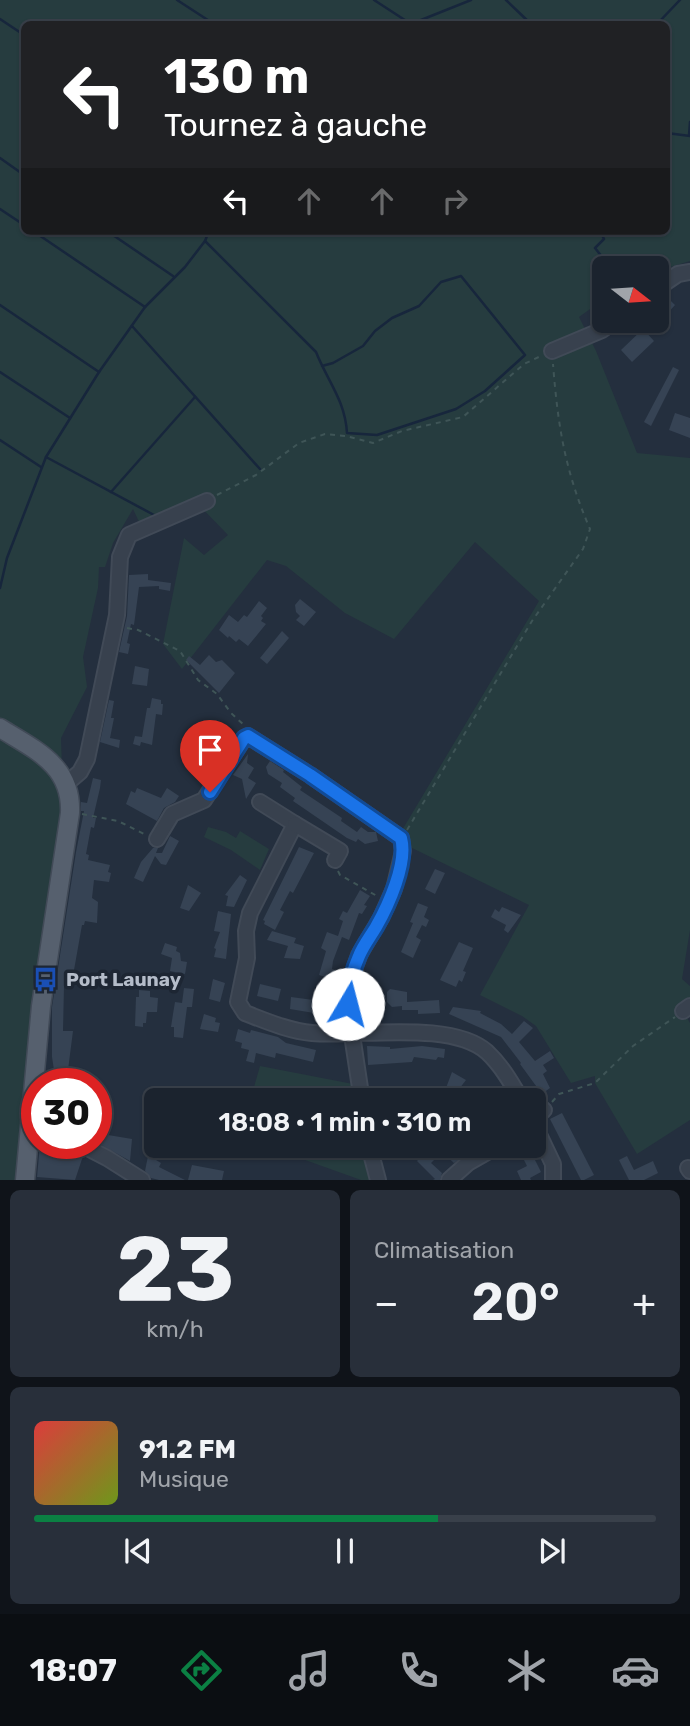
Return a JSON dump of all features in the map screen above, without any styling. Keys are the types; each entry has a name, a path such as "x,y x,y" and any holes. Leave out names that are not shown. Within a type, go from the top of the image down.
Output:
{"main road":[{"path":"0,729 49,759 66,784 70,799 46,968 39,1068"},
{"path":"25,1180 29,1159"}],"street":[{"path":"669,280 678,274 690,272"},
{"path":"552,351 595,333"},
{"path":"66,784 80,772 87,759 116,625 120,556 129,535 207,501"},
{"path":"157,839 172,814 204,800 244,738 248,736 401,838 401,861 388,902 359,955 352,974 348,1004 360,1088"},
{"path":"260,802 340,851 335,860"},
{"path":"295,824 250,914 246,931 247,958 237,1002 245,1013 308,1033 431,1035 466,1040 487,1052 502,1068 514,1088"},
{"path":"546,1151 552,1164 553,1180"},
{"path":"372,1158 378,1180"},
{"path":"449,1180 477,1158"},
{"path":"109,1159 142,1180"}],"path":[{"path":"207,501 256,475 299,443 325,434 373,443 402,431 463,417 524,364 552,351 564,458 590,530 583,549 532,621 401,838"},
{"path":"116,625 138,630 180,651 198,680 217,694 248,730 248,736"},
{"path":"70,813 118,821 157,839"},
{"path":"335,860 340,876 388,902"},
{"path":"546,1107 559,1094 596,1083 633,1045 687,1008"}],"green space":[{"path":"0,0 690,0 690,261 669,268 669,256 592,256 592,308 579,317 596,351 637,453 690,458 690,930 682,979 690,986 690,1001 683,1011 690,1023 690,1120 637,1154 595,1083 595,1076 571,1083 536,1026 480,995 529,905 412,848 401,832 539,601 475,542 394,639 345,613 286,566 267,560 182,669 163,644 184,538 204,555 228,535 195,501 141,526 133,509 113,543 105,567 99,567 98,588 83,657 87,687 61,738 63,802 31,1068 21,1068 21,1147 17,1180 0,1180"},
{"path":"208,827 236,838 240,831 269,849 260,870 231,850 204,837"},
{"path":"260,1066 353,1084 354,1088 254,1088"},
{"path":"300,1158 367,1158 373,1180 361,1180"}],"building":[{"path":"669,299 675,305 669,312"},
{"path":"639,333 647,333 654,341 632,362 621,350"},
{"path":"673,367 679,370 651,426 644,422"},
{"path":"675,413 690,418 690,438 669,430"},
{"path":"148,574 148,580 171,583 170,591 159,589 159,586 139,587 134,625 131,624 127,643 130,644 128,654 119,652 127,616 129,575"},
{"path":"300,599 316,612 304,626 296,620 300,616 295,605"},
{"path":"259,601 267,608 261,616 261,621 266,624 248,646 239,639 236,642 229,636 228,638 219,630 229,615 238,622 244,615 247,617"},
{"path":"282,631 289,638 267,664 260,658"},
{"path":"209,655 216,662 222,660 235,673 219,693 186,660 189,656 200,665"},
{"path":"135,666 149,669 147,686 132,684"},
{"path":"152,698 161,700 163,704 162,715 156,714 152,745 141,742 140,746 133,744 135,736 142,737 147,708 150,708"},
{"path":"109,700 114,701 110,738 120,740 119,748 100,742"},
{"path":"216,725 229,732 202,769 192,763 202,748 204,749"},
{"path":"248,754 247,763 254,768 248,778 256,783 246,799 242,779 233,775"},
{"path":"270,761 302,787 300,790 342,818 341,821 357,832 361,827 368,832 376,832 378,841 365,844 358,839 356,842 347,838 293,801 295,798 280,787 282,783 268,774 266,767"},
{"path":"93,778 101,780 93,818 96,818 94,828 91,827 86,854 89,855 88,860 110,865 108,872 111,873 109,882 94,880 92,898 98,902 97,923 85,921 82,925 71,987 64,986 63,1031 73,1031 68,1068 54,1068 52,1007 84,811 81,811 81,802 87,803"},
{"path":"137,788 161,798 167,788 179,796 175,802 164,808 157,821 126,804 131,791 135,793"},
{"path":"170,836 179,841 166,865 161,864 155,856 143,882 134,878 141,862 153,848 158,848 156,853 162,853"},
{"path":"299,847 314,853 293,893 290,891 280,910 284,912 275,930 264,924 263,920"},
{"path":"435,869 445,873 435,894 425,889"},
{"path":"240,875 247,880 234,907 226,906 228,896 225,895"},
{"path":"188,885 201,893 189,911 180,908"},
{"path":"360,890 370,896 364,905 367,906 362,914 359,913 349,940 342,937 333,961 332,969 335,970 332,979 319,975 326,951 321,948 327,932 338,936 343,921 339,919 343,911 347,913"},
{"path":"418,903 428,907 424,917 429,920 426,927 422,925 416,937 421,940 413,958 401,952"},
{"path":"502,907 521,915 508,933 504,930 506,925 491,917 495,909 499,912"},
{"path":"218,911 231,914 226,959 214,957 214,948 220,932 214,931"},
{"path":"272,931 296,938 294,943 304,946 300,959 284,958 288,946 267,940"},
{"path":"459,942 473,948 463,971 466,972 462,982 459,980 456,987 440,980"},
{"path":"165,943 177,947 181,961 187,962 185,974 170,971 172,958 161,954"},
{"path":"213,979 225,983 220,1002 209,999"},
{"path":"260,984 281,989 278,1001 257,996"},
{"path":"184,988 194,989 192,1007 187,1007 183,1038 174,1037 174,1027 171,1027 175,1002 182,1003"},
{"path":"390,989 407,992 407,1002 439,1000 440,1013 418,1014 418,1010 402,1010 402,1006 392,1007 387,1002 387,992"},
{"path":"139,990 150,991 150,997 158,998 157,1012 147,1012 143,1027 135,1026 136,997 139,997"},
{"path":"291,997 321,1001 340,1000 339,1015 320,1017 320,1014 290,1009"},
{"path":"453,1007 481,1011 480,1013 501,1024 512,1034 524,1021 533,1028 519,1042 535,1061 550,1051 554,1058 543,1065 547,1071 543,1074 550,1088 546,1091 546,1088 538,1088 501,1037 449,1014"},
{"path":"204,1014 216,1018 215,1022 220,1023 218,1032 200,1029"},
{"path":"238,1029 278,1037 286,1043 316,1050 313,1062 276,1053 275,1058 256,1053 254,1063 246,1061 249,1050 241,1048 242,1043 235,1041"},
{"path":"367,1046 390,1049 422,1046 445,1049 444,1058 438,1057 436,1060 414,1057 412,1062 368,1065"},
{"path":"452,1072 466,1080 460,1088 446,1088"},
{"path":"562,1113 594,1175 584,1180 581,1180 550,1119"},
{"path":"112,1136 132,1139 130,1161 112,1151"},
{"path":"627,1156 634,1170 653,1161 658,1173 644,1180 629,1180 619,1160"},
{"path":"148,1158 156,1158 161,1163 159,1167 185,1180 159,1180 151,1178 145,1171"},
{"path":"420,1158 436,1158 431,1163 442,1173 440,1180 433,1180 435,1179 417,1161"},
{"path":"449,1158 461,1158 454,1163"},
{"path":"523,1158 534,1158 541,1172 530,1178 531,1180 521,1180 517,1171 527,1166"},
{"path":"39,1159 82,1159 75,1180 37,1177"},
{"path":"192,1165 224,1171 222,1180 188,1180"}],"waterway":[{"path":"177,0 209,21"},
{"path":"374,0 406,21"},
{"path":"418,21 471,0"},
{"path":"506,0 528,21"},
{"path":"660,21 680,0"},
{"path":"0,19 21,33"},
{"path":"689,135 690,122"},
{"path":"670,133 690,136"},
{"path":"0,158 21,173"},
{"path":"0,209 21,223"},
{"path":"39,235 145,307"},
{"path":"113,235 173,276"},
{"path":"0,588 7,558 46,457 99,372 145,307 185,267 207,235"},
{"path":"601,256 595,248 604,239 602,235"},
{"path":"205,241 316,352 321,363 326,373 335,391 343,411 347,433 377,435 456,409 485,391 525,355 461,276 441,282 419,306 392,318 375,331 363,346 333,363 322,366"},
{"path":"0,305 99,372"},
{"path":"132,326 260,469"},
{"path":"0,372 70,418"},
{"path":"111,492 195,397"},
{"path":"0,440 41,467"},
{"path":"46,457 154,515"}],"place":[{"name":"Port Launay","path":"46,979"}],"route":[{"path":"210,792 244,738 248,736 401,838 403,851 394,889 381,918 359,955 350,982 348,1004"}]}
